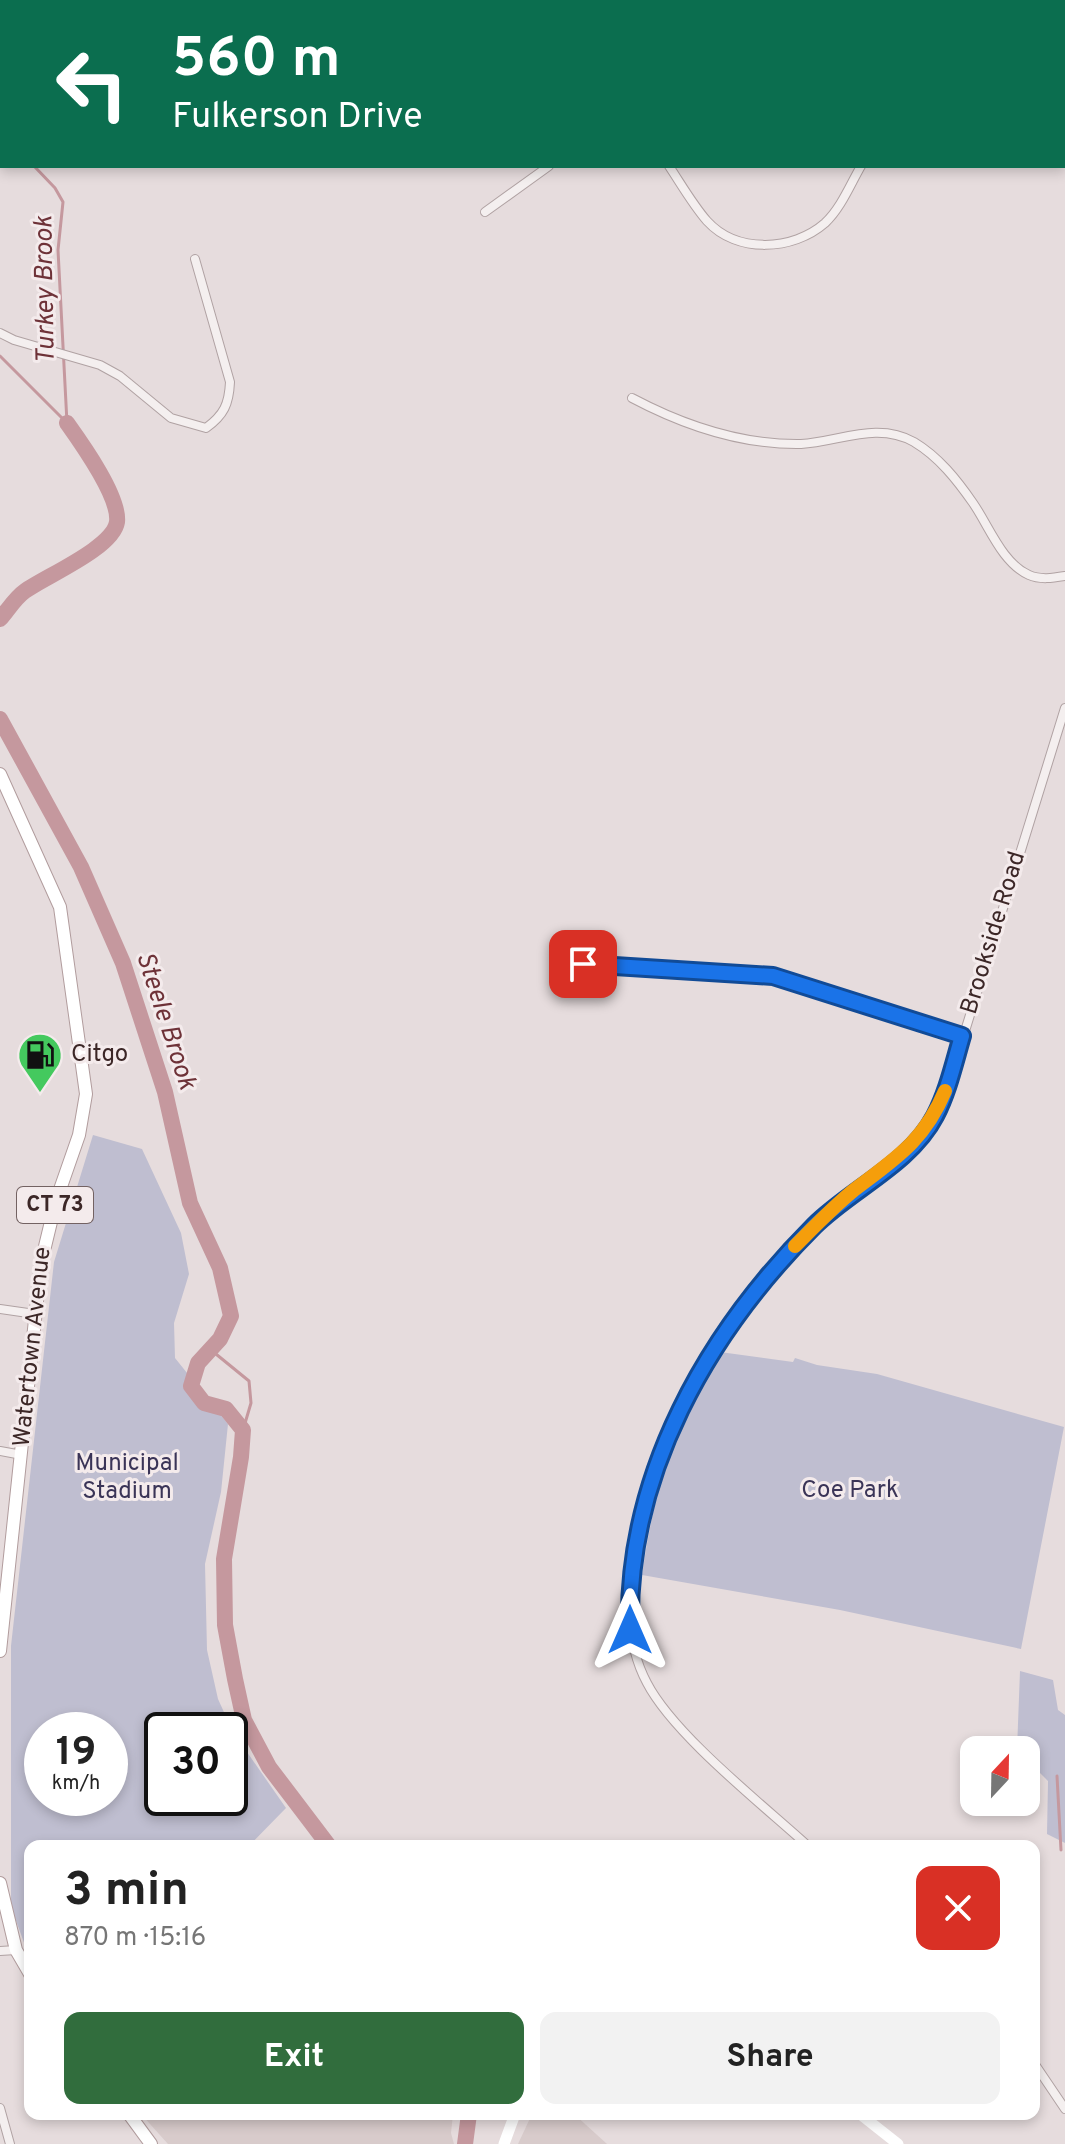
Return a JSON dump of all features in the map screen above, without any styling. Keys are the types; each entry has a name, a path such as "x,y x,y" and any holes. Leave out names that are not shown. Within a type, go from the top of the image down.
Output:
{"main road":[{"name":"Watertown Avenue","path":"0,774 60,907 86,1094 79,1135 46,1232 22,1455 2,1601 0,1651"},
{"path":"0,1883 16,1950 24,1964"},
{"path":"133,2120 151,2144"},
{"path":"504,2144 513,2120"},
{"path":"868,2120 898,2144"}],"street":[{"path":"485,212 546,168"},
{"path":"670,168 708,222 737,241 770,246 801,237 825,223 860,168"},
{"path":"0,333 64,356 100,365 120,376 171,418 206,428 220,418 229,401 230,382 195,259"},
{"path":"632,398 698,427 762,442 802,444 864,432 889,434 912,441 954,477 1011,561 1028,575 1047,579 1065,576"},
{"name":"Brookside Road","path":"802,1840 665,1711 647,1683 636,1658 630,1630 629,1599 643,1509 657,1461 680,1406 716,1350 781,1261 853,1191 913,1145 934,1118 948,1086 1065,708"},
{"path":"583,964 773,976 962,1036"},
{"path":"0,1309 35,1314"},
{"path":"0,1451 22,1455"},
{"path":"0,1951 16,1950"},
{"path":"1040,2072 1065,2109"},
{"path":"0,2108 10,2144"}],"shaded area":[{"path":"146,2120 452,2120 454,2144 168,2144"},
{"path":"529,2120 581,2120 607,2144 518,2144"}],"green space":[{"name":"Municipal Stadium","path":"93,1135 142,1149 181,1233 189,1274 174,1323 175,1358 228,1424 221,1492 205,1564 207,1650 224,1712 144,1712 144,1816 248,1816 248,1754 286,1808 255,1840 24,1840 24,1943 11,1907 11,1646 54,1262"},
{"name":"Coe Park","path":"720,1352 793,1362 795,1358 817,1365 877,1374 1064,1427 1021,1649 840,1610 642,1575 653,1512 668,1459 690,1408"},
{"path":"1020,1671 1053,1680 1058,1710 1065,1715 1065,1843 1047,1834 1048,1781 1040,1773 1040,1736 1018,1736"}],"waterway":[{"name":"Turkey Brook","path":"36,168 55,188 63,202 58,250 67,423"},
{"name":"Steele Brook","path":"0,356 67,423"},
{"name":"Steele Brook","path":"0,619 25,591 104,542 117,522 113,499 106,485 67,423"},
{"name":"Steele Brook","path":"0,719 81,867 123,963 165,1092 190,1203 220,1268 231,1316 220,1339 198,1363 191,1386 204,1403 226,1409 243,1430 224,1559 225,1625 244,1720 269,1767 324,1840"},
{"name":"Steele Brook","path":"211,1350 249,1381 251,1403 243,1430"},
{"path":"1057,1776 1061,1850"},
{"name":"Steele Brook","path":"465,2144 468,2120"}],"slow traffic":[{"path":"795,1246 853,1191 913,1145 934,1118 945,1091"}],"place":[{"name":"Citgo","path":"40,1094"}],"route":[{"path":"583,964 773,976 962,1036 948,1086 934,1118 913,1145 853,1191 781,1261 746,1305 680,1406 657,1461 643,1509 632,1569 630,1630"}]}
